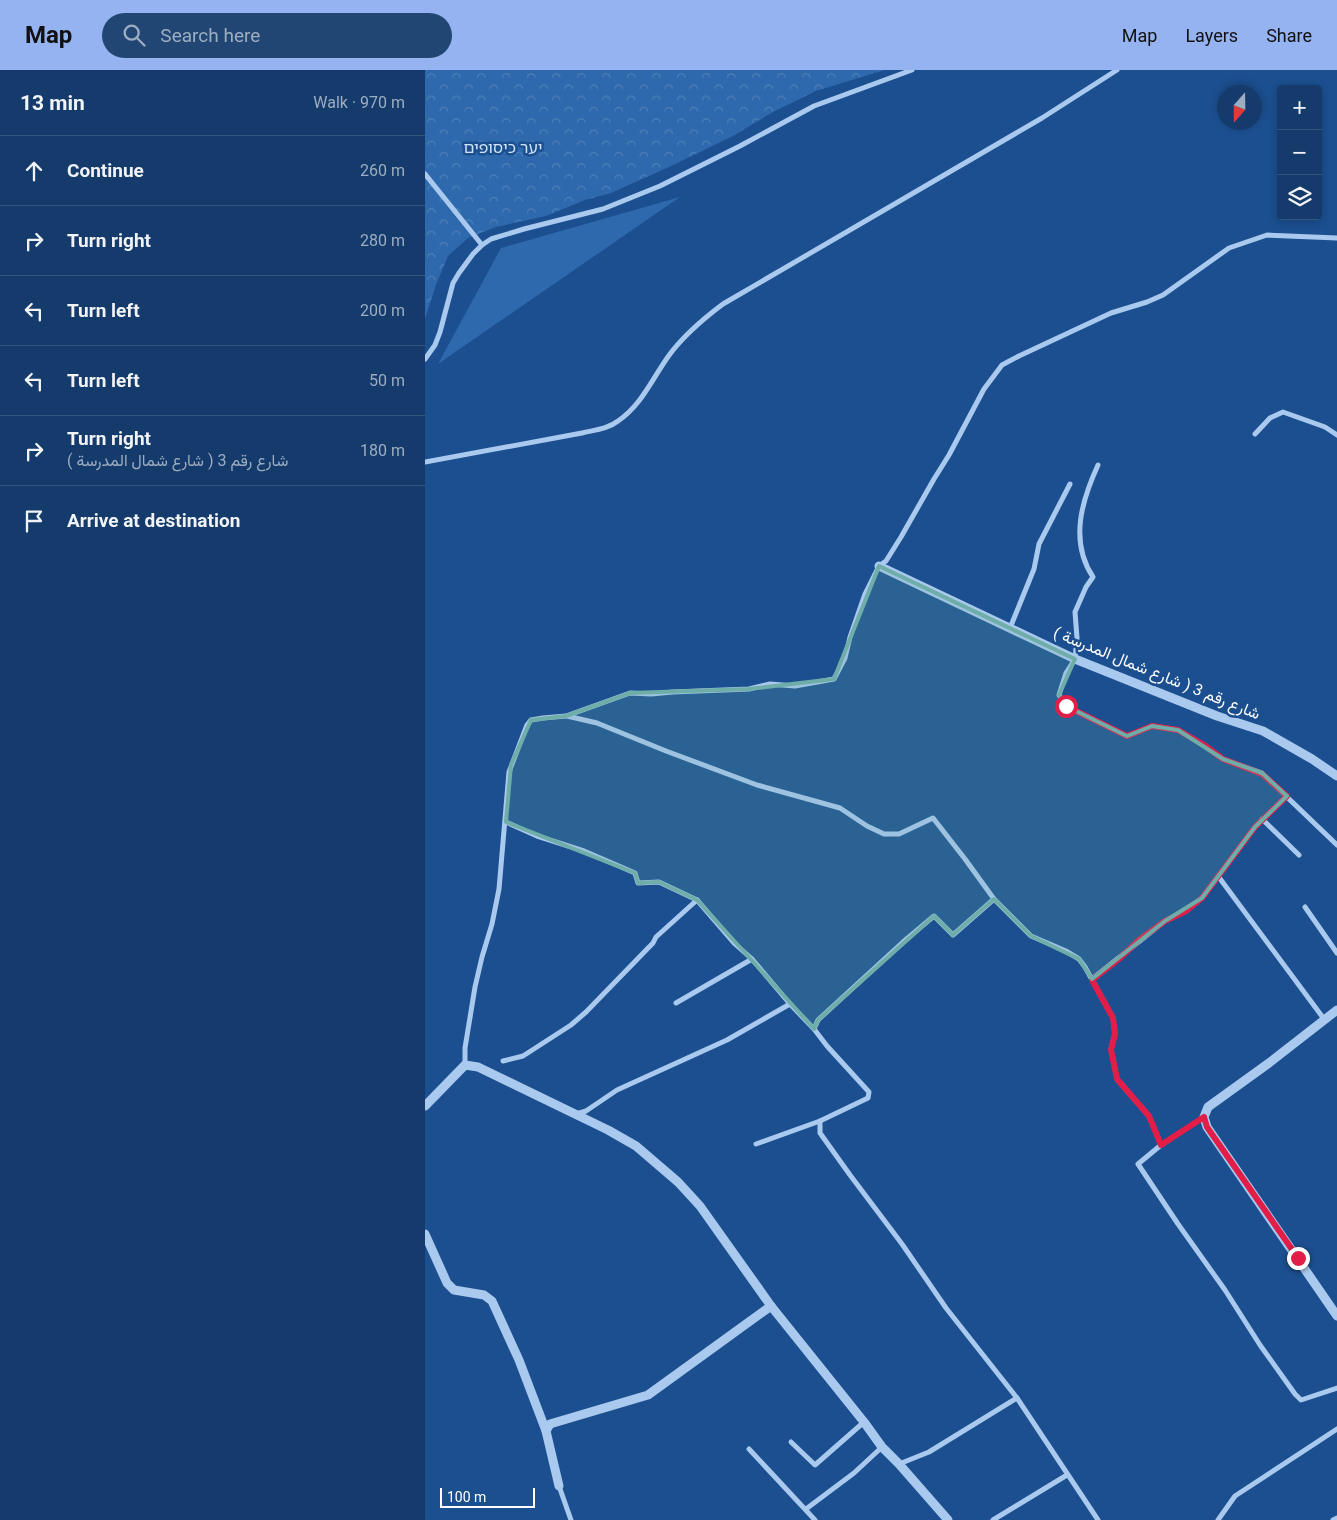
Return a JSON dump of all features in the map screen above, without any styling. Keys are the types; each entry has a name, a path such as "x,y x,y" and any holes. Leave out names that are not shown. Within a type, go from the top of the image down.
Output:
{"street":[{"path":"425,359 435,345 440,332 453,283 467,260 491,239 603,209 660,186 814,106 912,70"},
{"path":"425,462 582,433 605,428 618,422 644,394 669,355 683,338 701,320 723,304 1042,118 1117,70"},
{"path":"425,174 482,245"},
{"path":"425,1106 465,1065 466,1040 475,987 492,924 499,888 509,772 527,725 531,720 566,716 630,693 651,694 749,689 770,684 795,686 834,679 845,658 865,594 879,566 886,560 901,537 949,455 984,389 1002,365 1111,313 1163,295 1229,248 1267,234 1337,238"},
{"path":"1255,434 1270,418 1283,412 1325,427 1337,435"},
{"path":"1098,465 1086,494 1079,523 1082,555 1093,577 1085,587 1075,612 1077,638 1075,659 1066,673 1059,695 1066,706 1127,736 1152,726 1178,730 1223,759 1262,774 1337,845"},
{"path":"1010,628 1034,569 1039,544 1070,484"},
{"name":"شارع رقم 3 ( شارع شمال المدرسة )","path":"879,566 1075,659 1217,716 1263,731 1313,759 1337,776"},
{"path":"566,716 597,723 657,748 757,785 841,808 867,826 883,834 899,834 933,818 994,899 1031,936 1066,951 1079,959 1085,967 1113,1018 1115,1034 1111,1050 1117,1079 1149,1116 1161,1145"},
{"path":"1092,980 1119,959 1139,940 1165,921 1186,911 1202,898 1255,827 1287,796"},
{"path":"1263,819 1299,855"},
{"path":"506,822 537,836 584,850 635,873 637,883 659,882 697,900 735,944 752,958 790,1004 869,1092 868,1098 820,1121 756,1144"},
{"path":"1219,876 1323,1019"},
{"path":"814,1029 818,1020 825,1013 934,916 953,935 994,899"},
{"path":"503,1061 523,1056 571,1025 653,943 656,937 697,900"},
{"path":"1305,907 1337,953"},
{"path":"676,1003 752,958"},
{"path":"575,1114 586,1111 617,1090 727,1040 790,1004"},
{"path":"1337,1010 1323,1019 1269,1063 1208,1106 1204,1117 1207,1127 1337,1316"},
{"path":"465,1065 478,1067 608,1130 636,1146 678,1182 700,1206 771,1306 882,1447 948,1520"},
{"path":"1204,1117 1161,1145 1138,1164 1295,1394 1301,1400 1337,1388"},
{"path":"820,1121 820,1133 902,1244 946,1308 1017,1398 1098,1520"},
{"path":"425,1234 447,1282 454,1290 483,1295 491,1301 519,1360 546,1432 559,1486 571,1520"},
{"path":"546,1432 550,1424 648,1395 771,1306"},
{"path":"899,1464 929,1452 1017,1398"},
{"path":"791,1442 815,1465 864,1422"},
{"path":"1218,1520 1235,1496 1337,1428"},
{"path":"806,1509 854,1473 882,1447"},
{"path":"749,1449 815,1520"},
{"path":"993,1520 1067,1475"},
{"path":"1333,1520 1337,1518"}],"highlighted area":[{"path":"879,566 1075,659 1059,695 1066,706 1127,736 1152,726 1178,730 1223,759 1262,773 1287,796 1255,827 1202,898 1165,921 1092,979 1079,959 1031,936 994,899 953,935 934,916 818,1020 814,1029 697,900 659,882 638,883 635,873 506,822 511,765 531,720 566,716 630,693 749,689 834,679"}],"green space":[{"name":"יער כיסופים","path":"425,70 885,70 816,91 773,112 733,136 611,193 585,200 546,216 496,227 468,238 448,256 425,319"},
{"path":"680,197 438,364 501,248"}],"route":[{"path":"1066,706 1127,736 1152,726 1178,730 1223,759 1262,774 1287,796 1255,827 1202,898 1186,911 1165,921 1139,940 1119,959 1092,980 1113,1018 1115,1034 1111,1050 1117,1079 1149,1116 1161,1145 1204,1117 1207,1127 1298,1258"}]}
